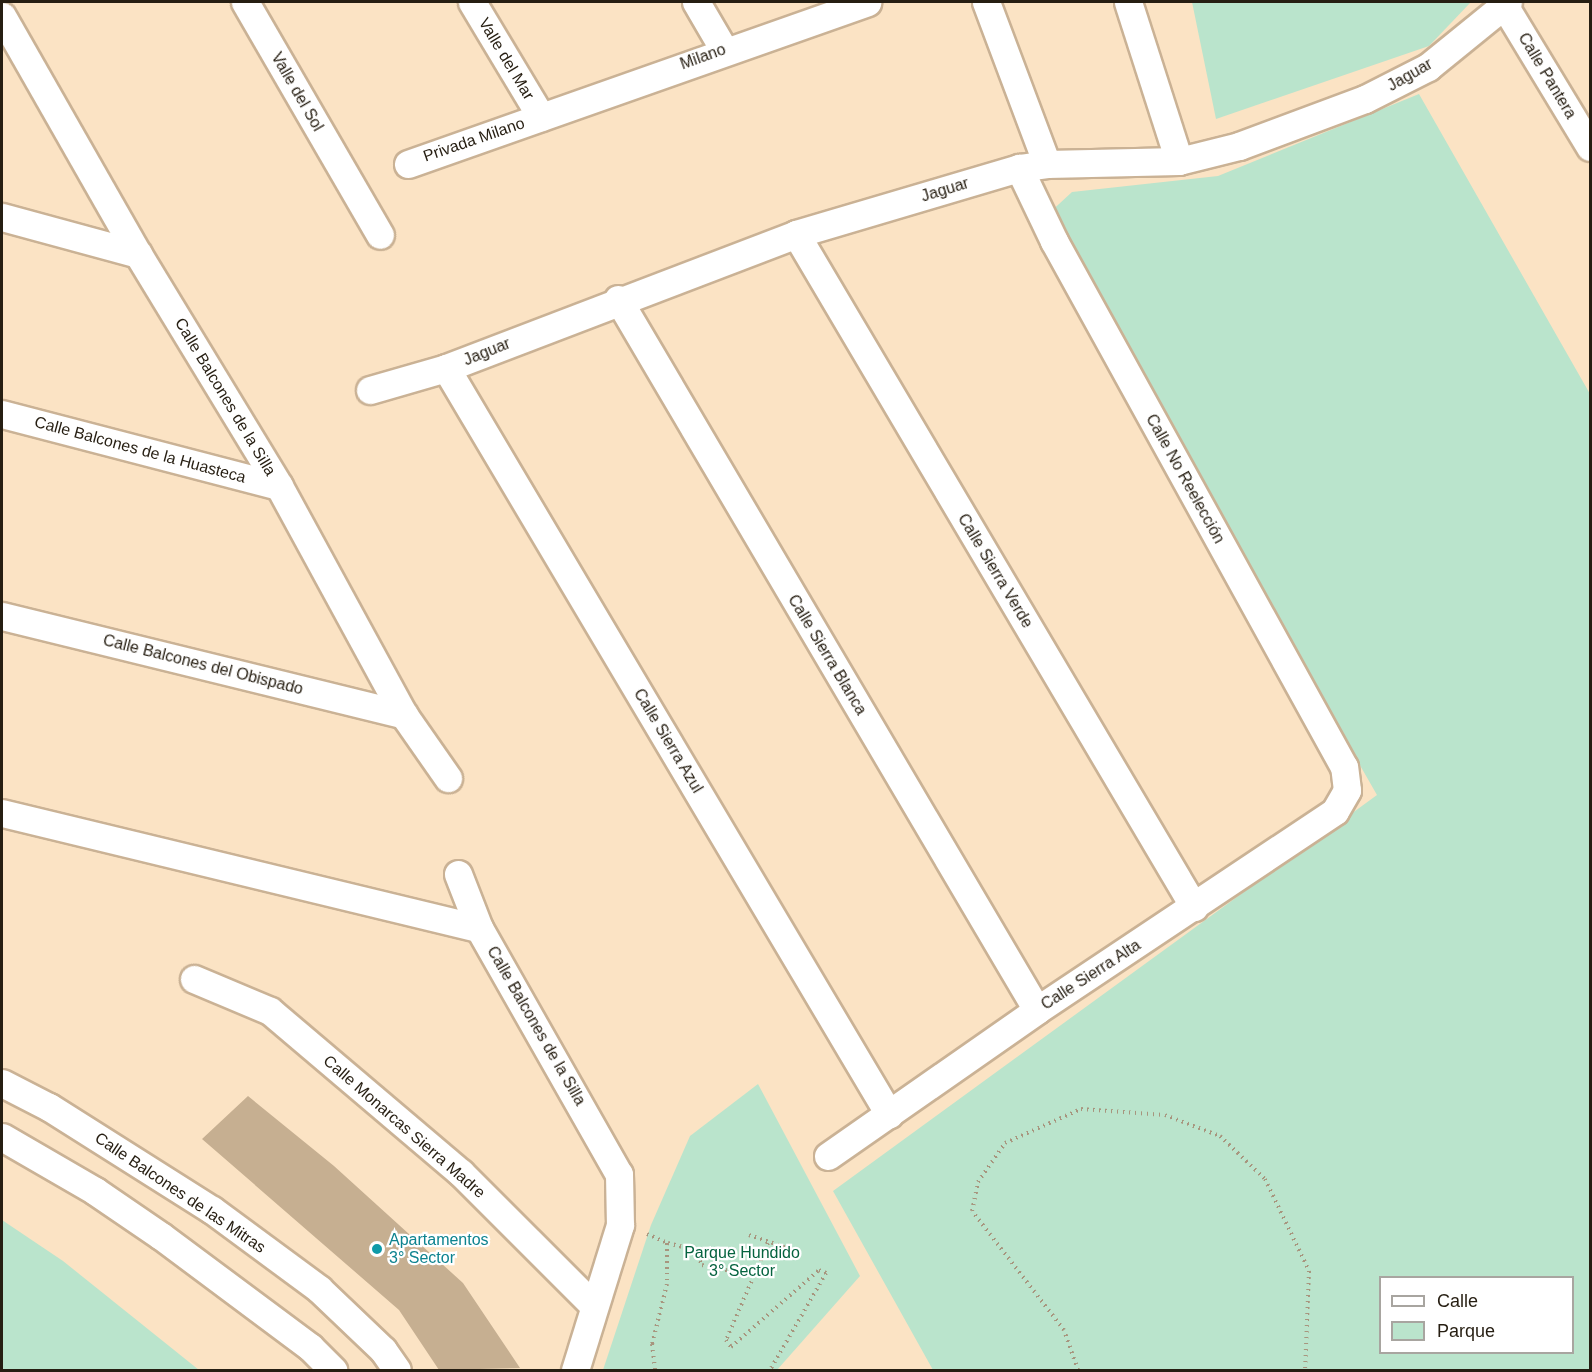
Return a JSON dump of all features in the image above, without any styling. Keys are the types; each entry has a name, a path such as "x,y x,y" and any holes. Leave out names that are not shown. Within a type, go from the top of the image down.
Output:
{"street":[{"name":"Valle del Sol","path":"244,2 380,235"},
{"name":"Valle del Mar","path":"472,2 540,117"},
{"path":"696,2 723,50"},
{"name":"Milano","path":"540,117 723,50 867,2"},
{"path":"987,2 1047,164"},
{"path":"1128,2 1179,161"},
{"name":"Jaguar","path":"370,390 446,368 618,299 796,234 1019,168 1047,164 1179,161 1239,147 1365,99 1428,67 1506,3"},
{"name":"Calle Pantera","path":"1506,3 1590,147"},
{"name":"Calle Balcones de la Silla","path":"2,16 138,254 279,486 404,715 448,778"},
{"name":"Privada Milano","path":"408,164 540,117"},
{"name":"Calle No Reelección","path":"1019,168 1054,242 1344,767 1347,790"},
{"path":"2,217 138,254"},
{"name":"Calle Sierra Verde","path":"796,234 1194,907"},
{"name":"Calle Sierra Blanca","path":"618,299 1037,1010"},
{"name":"Calle Sierra Azul","path":"446,368 889,1114"},
{"name":"Calle Balcones de la Huasteca","path":"2,414 279,486"},
{"name":"Calle Balcones del Obispado","path":"2,616 404,715"},
{"name":"Calle Sierra Alta","path":"828,1156 1037,1010 1335,811 1347,790"},
{"path":"2,813 479,928"},
{"name":"Calle Balcones de la Silla","path":"458,874 479,928 619,1174 620,1225"},
{"name":"Calle Monarcas Sierra Madre","path":"194,979 270,1011 461,1173 593,1305"},
{"name":"Calle Balcones de las Mitras","path":"2,1083 49,1107 212,1210 319,1288 382,1350 397,1371"},
{"path":"2,1137 95,1191 161,1236 310,1347 333,1371"},
{"path":"575,1371 593,1305 620,1225"}],"path":[{"path":"1078,1371 1064,1330 972,1211 978,1182 1005,1143 1081,1109 1164,1115 1220,1136 1265,1179 1309,1271 1305,1371"},
{"path":"620,1225 667,1243 695,1250 702,1265 754,1276"},
{"path":"749,1234 786,1248"},
{"path":"655,1371 652,1344 667,1284 667,1243"},
{"path":"768,1243 726,1340 731,1347 819,1270 826,1274 770,1371"}],"green space":[{"path":"1192,2 1471,2 1429,46 1216,119"},
{"path":"1419,94 1590,394 1590,1370 933,1370 833,1191 1377,795 1046,216 1072,192 1218,176"},
{"name":"Parque Hundido 3° Sector","path":"758,1084 860,1276 777,1370 603,1370 651,1225 690,1136"},
{"path":"2,1220 63,1261 199,1370 2,1370"}],"building":[{"name":"Apartamentos 3° Sector","path":"248,1096 334,1166 463,1283 520,1368 439,1370 399,1310 202,1139"}],"place":[{"name":"Apartamentos 3° Sector","path":"377,1249"}]}
